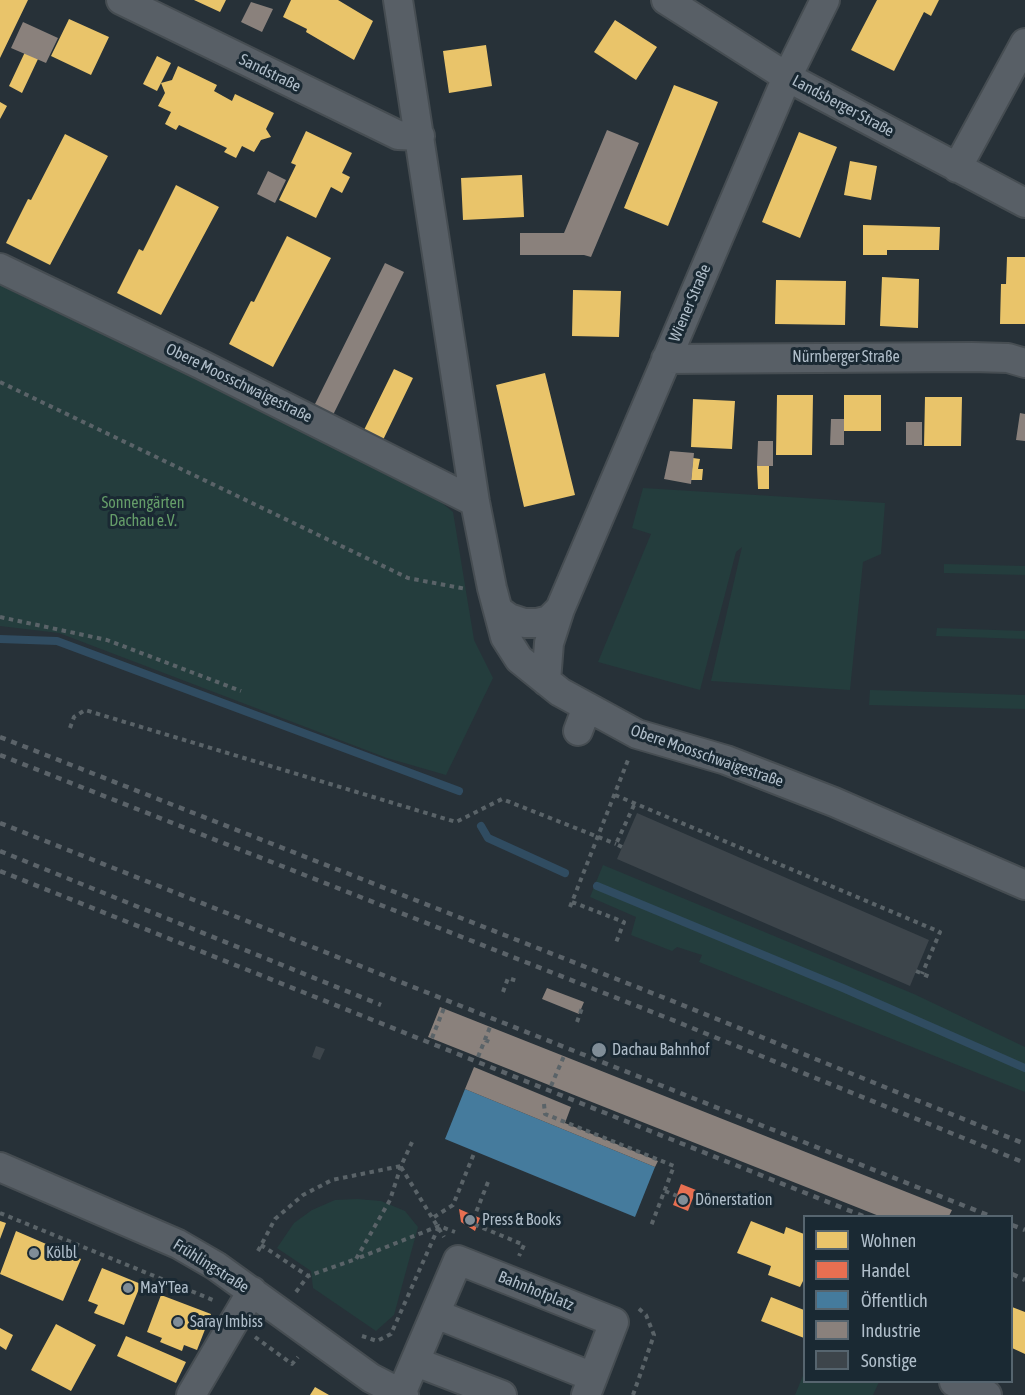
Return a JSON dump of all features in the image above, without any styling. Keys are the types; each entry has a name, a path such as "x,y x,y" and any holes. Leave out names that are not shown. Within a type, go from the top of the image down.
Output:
{"street":[{"name":"Sandstraße","path":"121,0 398,135 420,136"},
{"name":"Obere Moosschwaigestraße","path":"398,0 475,502 505,637 519,660 546,681 582,719 726,760 834,802 1025,885"},
{"name":"Landsberger Straße","path":"666,0 787,77 1025,202"},
{"name":"Wiener Straße","path":"546,681 549,643 560,609 787,77 825,0"},
{"path":"957,168 1025,43"},
{"name":"Obere Moosschwaigestraße","path":"0,268 192,360 475,502"},
{"name":"Nürnberger Straße","path":"666,358 972,357 1008,358 1025,363"},
{"path":"498,610 509,618 524,623 537,623 549,620 560,609"},
{"name":"Frühlingstraße","path":"0,1167 178,1244 245,1302 403,1395"},
{"name":"Bahnhofplatz","path":"403,1395 416,1362 458,1260 614,1322 590,1386 436,1314"},
{"path":"191,1395 245,1302"},
{"path":"416,1362 502,1395"},
{"path":"957,1383 987,1395"}],"path":[{"path":"0,382 408,579 456,589"},
{"path":"0,617 107,640 241,691"},
{"path":"70,728 74,717 85,710 456,822 502,799 622,846"},
{"path":"570,908 638,734"},
{"path":"615,795 940,932 922,974"},
{"path":"616,844 635,803"},
{"path":"626,822 632,824"},
{"path":"572,902 624,922 615,945"},
{"path":"925,951 931,954"},
{"path":"916,971 930,977"},
{"path":"503,992 508,978 517,981"},
{"path":"432,1038 444,1008"},
{"path":"578,1022 582,1008"},
{"path":"478,1057 490,1027"},
{"path":"485,1040 492,1043"},
{"path":"551,1086 564,1056"},
{"path":"544,1104 545,1114 674,1166 651,1226"},
{"path":"356,1259 390,1200 401,1166 413,1140"},
{"path":"434,1217 453,1205 475,1151"},
{"path":"401,1166 439,1226"},
{"path":"258,1251 275,1219 318,1186 401,1166"},
{"path":"488,1182 473,1220 476,1225 524,1245 519,1256"},
{"path":"665,1191 677,1196"},
{"path":"0,1213 245,1302"},
{"path":"261,1245 308,1276 439,1226"},
{"path":"359,1334 378,1341 392,1334 439,1226"},
{"path":"289,1283 307,1296"},
{"path":"631,1302 646,1315 654,1335 633,1395"},
{"path":"254,1337 292,1364"},
{"path":"291,1350 298,1356"}],"green space":[{"name":"Sonnengärten Dachau e.V.","path":"0,285 424,488 453,512 474,640 493,678 446,775 387,758 59,633 0,626"},
{"path":"643,488 885,503 881,554 863,562 850,690 711,681 742,547 736,552 700,690 598,662 651,534 632,528"},
{"path":"944,564 1025,566 1025,575 944,573"},
{"path":"937,628 1025,631 1025,639 936,636"},
{"path":"870,690 1025,695 1025,709 869,705"},
{"path":"603,865 914,994 1025,1047 1025,1092 699,962 702,955 677,947 672,951 631,935 636,917 590,897"},
{"path":"335,1200 381,1201 405,1211 418,1227 394,1315 376,1331 313,1288 311,1271 277,1248 294,1223 312,1210"},
{"path":"803,1375 803,1383 879,1383 873,1395 795,1395"}],"building: Wohnen":[{"path":"0,0 28,0 0,58"},
{"path":"194,0 226,0 220,12"},
{"path":"291,0 338,0 373,21 354,60 306,32 307,29 283,17"},
{"path":"877,0 939,0 931,16 924,12 894,71 851,50"},
{"path":"69,19 109,37 91,75 51,56"},
{"path":"615,20 657,47 636,80 594,52"},
{"path":"486,45 492,86 449,93 443,51"},
{"path":"25,52 38,59 22,93 9,86"},
{"path":"157,56 171,63 157,91 143,84"},
{"path":"178,66 217,85 214,91 232,101 235,94 274,113 266,129 271,137 261,140 254,152 242,146 236,158 224,152 227,148 179,125 176,130 165,124 171,112 158,106 165,93 161,83 172,80"},
{"path":"674,85 718,102 668,226 624,208"},
{"path":"0,102 7,106 0,119"},
{"path":"306,131 352,153 342,173 350,177 342,193 331,187 316,218 279,200 296,165 291,163"},
{"path":"799,132 837,147 800,238 762,222"},
{"path":"65,134 108,156 50,265 6,243"},
{"path":"850,161 877,166 871,200 844,195"},
{"path":"522,175 524,217 463,220 461,178"},
{"path":"176,185 219,207 161,315 117,293 139,249 143,251"},
{"path":"863,225 940,227 939,250 887,250 887,255 863,255"},
{"path":"287,236 331,258 273,367 229,344 251,301 254,302"},
{"path":"1007,257 1025,257 1025,324 1000,324 1001,284 1006,284"},
{"path":"882,277 919,279 918,328 880,326"},
{"path":"776,280 846,281 845,325 775,324"},
{"path":"573,290 621,291 619,337 572,336"},
{"path":"394,369 413,378 383,440 364,430"},
{"path":"545,373 575,495 524,507 496,385"},
{"path":"777,395 813,395 812,455 776,455"},
{"path":"844,395 881,395 881,431 844,431"},
{"path":"925,397 962,397 961,446 924,446"},
{"path":"693,399 735,401 732,449 691,447"},
{"path":"693,458 700,459 698,469 703,469 702,480 691,480"},
{"path":"757,466 769,466 769,489 758,489"},
{"path":"0,1221 6,1223 0,1239"},
{"path":"751,1221 784,1234 786,1227 803,1234 803,1281 800,1287 768,1275 771,1266 737,1253"},
{"path":"16,1231 81,1259 63,1301 0,1274"},
{"path":"102,1268 141,1284 124,1325 94,1313 98,1305 88,1301"},
{"path":"161,1295 211,1314 197,1350 184,1345 182,1351 160,1342 162,1338 147,1332"},
{"path":"771,1297 803,1310 803,1338 761,1321"},
{"path":"1013,1307 1025,1312 1025,1354 1013,1348"},
{"path":"56,1324 96,1345 71,1391 31,1370"},
{"path":"0,1328 13,1335 6,1350 0,1346"},
{"path":"126,1336 186,1362 176,1383 117,1356"},
{"path":"315,1387 329,1395 310,1395"}],"building: Handel":[{"name":"Dönerstation","path":"681,1184 696,1190 688,1211 673,1205"},
{"name":"Press & Books","path":"459,1209 480,1218 475,1231 461,1222"}],"building: Öffentlich":[{"path":"465,1089 655,1167 635,1217 445,1139"}],"building: Industrie":[{"path":"251,2 273,9 262,32 241,22"},
{"path":"23,22 58,38 46,63 11,48"},
{"path":"607,130 639,143 591,257 584,255 520,255 520,233 564,233"},
{"path":"268,171 286,180 275,203 257,194"},
{"path":"385,263 404,272 333,415 314,406"},
{"path":"1020,413 1025,414 1025,441 1016,440"},
{"path":"831,419 844,419 844,445 830,445"},
{"path":"906,422 922,422 922,445 906,445"},
{"path":"758,441 773,441 773,466 757,466"},
{"path":"670,451 694,453 691,484 664,479"},
{"path":"547,988 584,1002 579,1014 542,999"},
{"path":"440,1007 952,1210 950,1215 876,1215 428,1037"},
{"path":"474,1067 571,1107 565,1123 658,1161 655,1167 465,1089"}],"building: Sonstige":[{"path":"637,813 929,940 910,986 617,859"},
{"path":"316,1046 325,1049 320,1060 312,1057"}],"waterway":[{"path":"0,639 57,641 459,791"},
{"path":"481,826 488,838 565,873"},
{"path":"597,886 843,988 1025,1068"}],"railway":[{"path":"0,737 675,1002 1025,1144"},
{"path":"0,755 670,1019 1025,1163"},
{"path":"0,823 987,1215"},
{"path":"0,851 381,1005"},
{"path":"0,871 860,1215"},
{"path":"1013,1225 1025,1230"},
{"path":"1013,1274 1025,1280"}],"place":[{"name":"Dachau Bahnhof","path":"599,1050"},
{"name":"Dönerstation","path":"683,1200"},
{"name":"Press & Books","path":"470,1220"},
{"name":"Kölbl","path":"34,1253"},
{"name":"MaY'Tea","path":"128,1288"},
{"name":"Saray Imbiss","path":"178,1322"}]}
